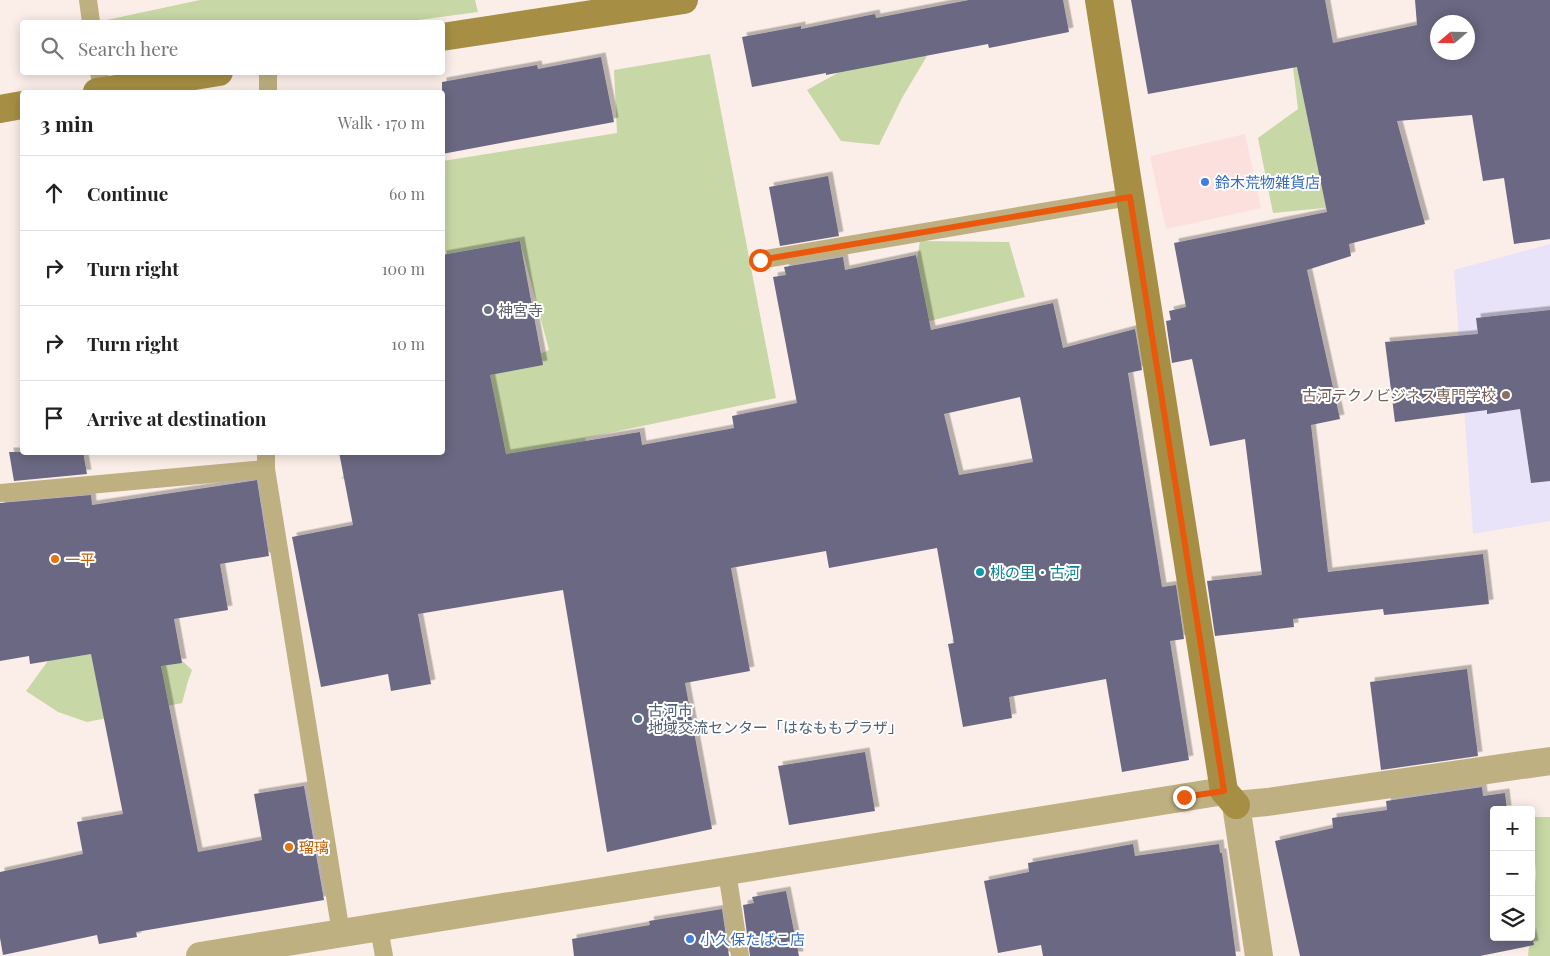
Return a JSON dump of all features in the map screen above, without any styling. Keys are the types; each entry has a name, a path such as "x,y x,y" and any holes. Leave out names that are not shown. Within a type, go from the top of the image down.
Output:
{"street":[{"path":"445,37 684,0"},
{"path":"1099,0 1230,798 1259,956"},
{"path":"99,86 193,75"},
{"path":"0,108 20,105"},
{"path":"200,956 727,872 1230,798 1291,799 1550,761"}],"lane":[{"path":"88,0 91,20"},
{"path":"268,75 268,90"},
{"path":"760,260 1130,197"},
{"path":"0,493 266,461 341,933"},
{"path":"727,872 740,956"},
{"path":"379,928 384,956"}],"shaded area":[{"name":"鈴木荒物雑貨店","path":"1245,134 1261,208 1166,229 1150,156"},
{"name":"古河テクノビジネス専門学校","path":"1550,244 1550,521 1473,534 1454,270"}],"green space":[{"path":"200,0 475,0 478,12 418,20 106,20"},
{"path":"888,45 927,56 902,98 879,145 841,141 807,90"},
{"path":"1291,50 1355,205 1273,213 1258,138 1298,109"},
{"path":"710,54 776,398 585,438 586,442 341,479 352,463 417,455 445,455 445,450 492,427 490,375 549,350 520,241 445,255 445,161 617,133 614,70"},
{"path":"920,241 1009,242 1025,297 906,327"},
{"path":"102,646 154,673 174,653 192,670 182,703 87,722 58,712 26,691 53,654"},
{"path":"1535,817 1550,817 1550,956 1528,956 1530,941 1535,941"}],"building":[{"path":"969,0 1063,0 1069,32 989,48 988,44 752,87 742,37 801,26 801,29 875,14 876,18"},
{"path":"1131,0 1325,0 1333,43 1417,25 1415,0 1550,0 1550,239 1514,244 1504,178 1483,181 1472,115 1397,121 1425,224 1349,244 1351,256 1307,270 1340,419 1311,425 1328,572 1483,554 1489,604 1384,615 1383,609 1293,619 1294,627 1215,636 1207,581 1262,575 1245,439 1210,446 1192,359 1172,363 1166,321 1171,320 1169,311 1186,307 1174,243 1327,212 1297,67 1148,94"},
{"path":"601,57 614,122 445,153 445,90 442,90 442,82 537,65 538,69"},
{"path":"828,176 839,236 780,246 769,187"},
{"path":"520,241 543,365 490,375 506,454 640,432 642,445 734,428 732,416 797,403 773,277 786,275 784,267 843,257 845,270 916,255 931,330 1053,303 1063,348 1135,329 1142,370 1128,373 1162,587 1176,585 1184,639 1170,641 1189,760 1122,772 1106,679 1009,697 1012,718 963,727 948,644 954,643 937,548 829,568 826,551 731,568 750,671 685,683 712,829 607,852 563,590 418,614 431,684 391,691 388,674 321,687 292,537 353,525 340,455 445,455 445,254","holes":["1020,397 1033,462 959,475 944,414"]},
{"path":"1550,310 1550,481 1531,483 1520,409 1487,414 1487,410 1395,422 1385,342 1478,334 1476,318"},
{"path":"9,452 20,452 20,455 84,455 87,474 14,481"},
{"path":"257,480 269,556 220,564 228,610 174,619 182,663 161,666 198,852 262,840 254,794 304,786 324,900 136,932 137,937 99,944 97,935 3,955 0,938 0,872 83,854 77,822 123,814 91,654 30,664 29,656 0,661 0,503 91,495 92,505"},
{"path":"1467,669 1478,756 1381,770 1370,682"},
{"path":"865,752 875,811 789,825 778,766"},
{"path":"1482,787 1483,796 1505,793 1507,806 1490,806 1490,941 1533,941 1534,945 1480,956 1300,956 1275,841 1333,828 1332,818 1387,810 1386,801"},
{"path":"1133,844 1135,856 1219,844 1220,853 1222,853 1236,956 1043,956 1041,945 998,953 984,881 1029,872 1028,863"},
{"path":"786,891 799,956 750,956 743,905 754,903 752,897"},
{"name":"小久保たばこ店","path":"722,909 729,956 574,956 572,939 650,925 649,921"}],"place":[{"name":"鈴木荒物雑貨店","path":"1205,182"},
{"name":"神宮寺","path":"488,310"},
{"name":"古河テクノビジネス専門学校","path":"1506,395"},
{"name":"一平","path":"55,559"},
{"name":"桃の里・古河","path":"980,572"},
{"name":"古河市 地域交流センター「はなももプラザ」","path":"638,719"},
{"name":"瑠璃","path":"289,847"},
{"name":"小久保たばこ店","path":"690,939"}],"route":[{"path":"760,260 1130,197 1224,791 1184,797"}]}
